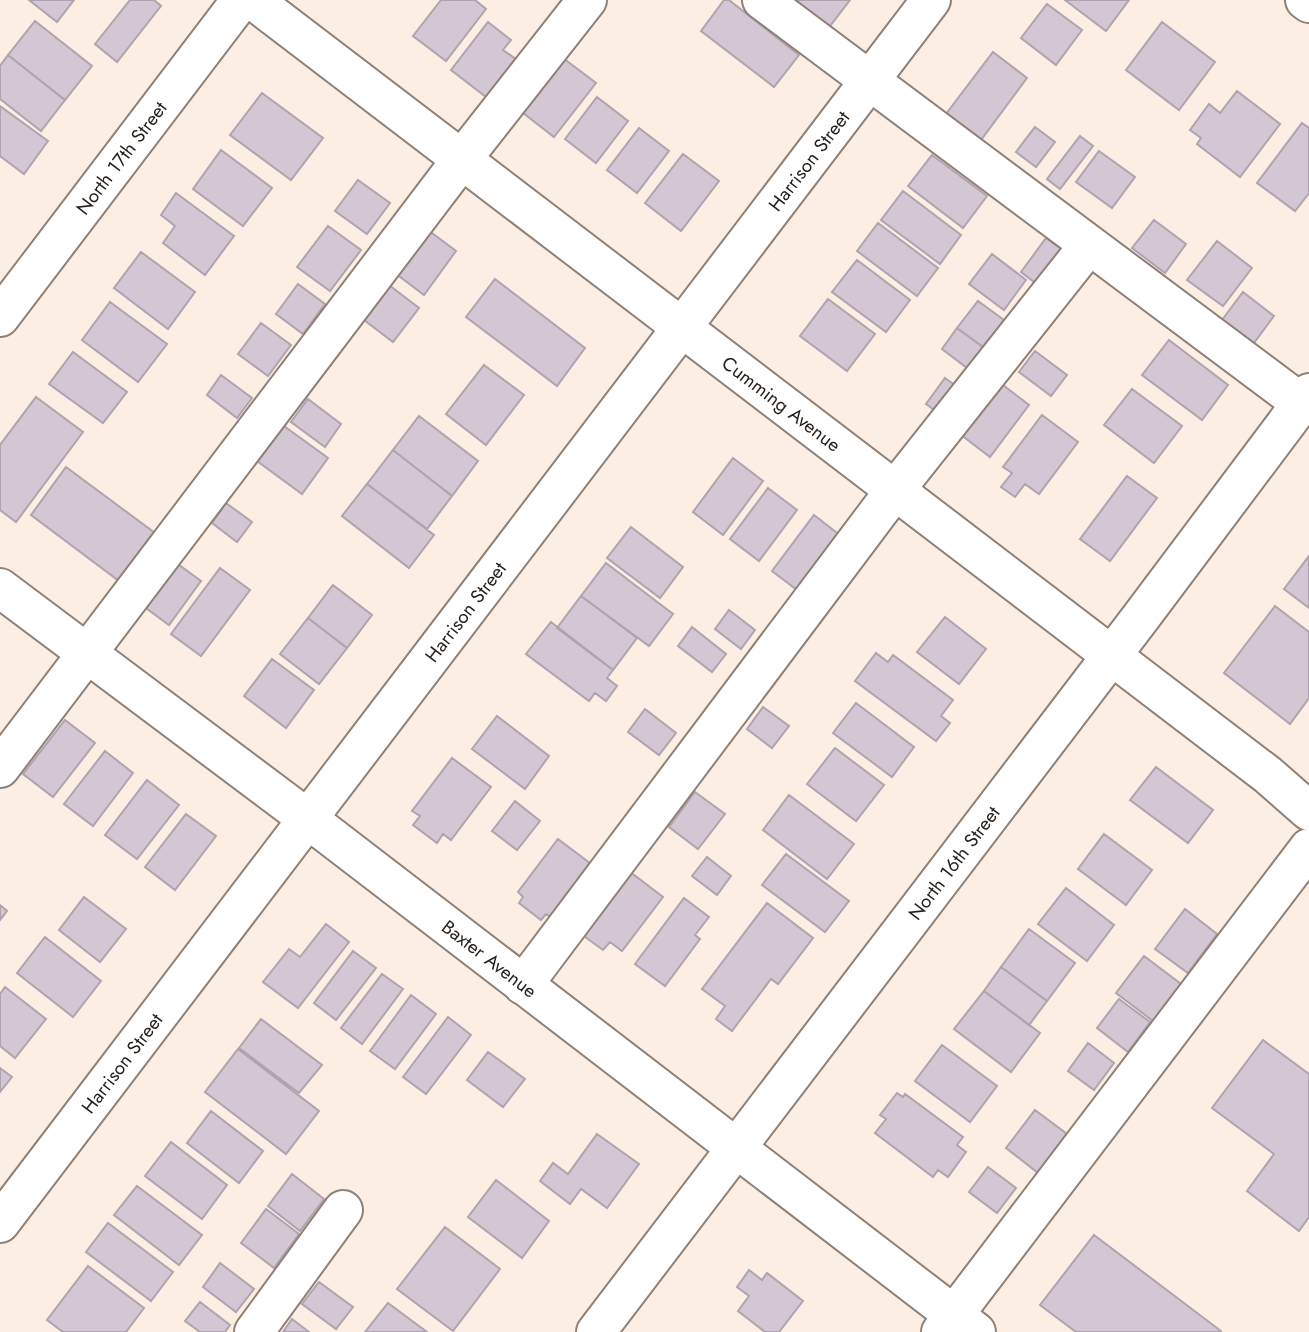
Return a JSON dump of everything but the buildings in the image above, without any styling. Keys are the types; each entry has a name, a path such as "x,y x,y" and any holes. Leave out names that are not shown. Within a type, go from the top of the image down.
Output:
{"street":[{"name":"North 17th Street","path":"0,317 241,0"},
{"name":"Cumming Avenue","path":"253,0 1268,775 1309,811"},
{"path":"0,768 462,159 587,0"},
{"path":"762,0 1089,245 1305,398"},
{"name":"Harrison Street","path":"0,1223 931,0"},
{"path":"1305,0 1309,3"},
{"path":"523,985 895,490 1089,245"},
{"name":"North 16th Street","path":"596,1332 1305,398"},
{"name":"Baxter Avenue","path":"0,588 308,819 735,1149 957,1326"},
{"path":"957,1326 1309,848"},
{"path":"254,1332 343,1210"}]}
